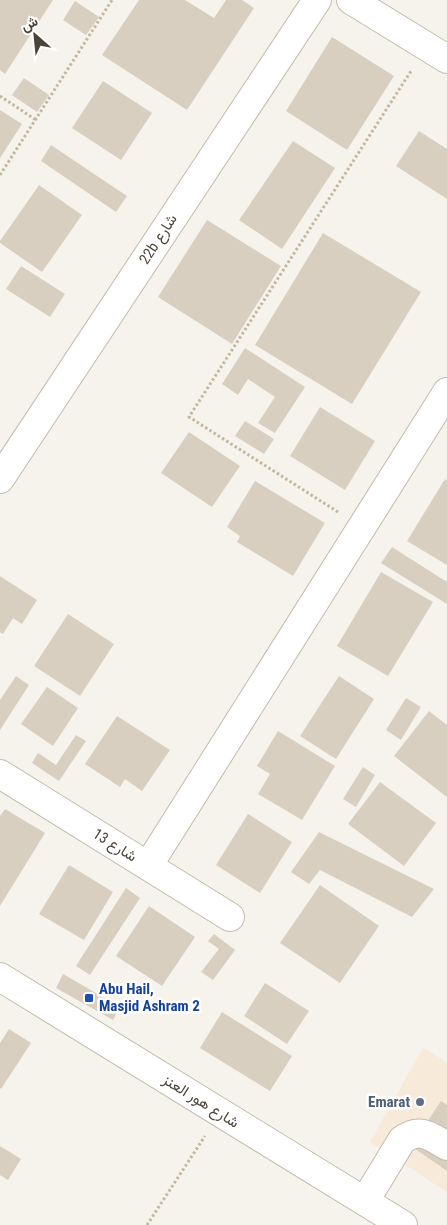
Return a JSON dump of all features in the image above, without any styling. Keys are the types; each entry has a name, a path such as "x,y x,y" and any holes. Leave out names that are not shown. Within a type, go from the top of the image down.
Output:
{"street":[{"name":"22b شارع","path":"0,478 317,0"},
{"path":"350,0 437,53"},
{"path":"148,866 447,392"},
{"name":"شارع 13","path":"0,774 230,917"},
{"name":"شارع هور العنز","path":"0,977 403,1225"},
{"path":"365,1201 402,1140 418,1133 428,1134 447,1146"}],"path":[{"path":"0,175 112,0"},
{"path":"362,527 189,418 437,53"},
{"path":"0,96 36,120"},
{"path":"146,1225 221,1113"}],"shaded area":[{"name":"Emarat","path":"423,1048 447,1062 447,1192 370,1142"}],"building":[{"path":"0,0 53,0 5,74 0,70"},
{"path":"139,0 185,0 214,18 226,0 242,0 254,8 187,110 102,55"},
{"path":"75,1 99,17 86,35 63,20"},
{"path":"332,37 394,76 347,150 286,111"},
{"path":"24,78 49,95 37,112 12,95"},
{"path":"103,81 152,113 121,160 72,128"},
{"path":"0,110 22,124 0,158"},
{"path":"419,131 447,149 447,199 396,166"},
{"path":"293,141 335,168 282,249 239,220"},
{"path":"51,145 127,196 116,212 41,161"},
{"path":"39,185 82,215 42,272 0,243"},
{"path":"207,220 281,266 232,344 158,297"},
{"path":"323,233 421,292 352,404 255,345"},
{"path":"21,266 65,294 50,317 6,289"},
{"path":"245,348 305,387 275,433 258,423 275,397 248,379 238,395 222,384"},
{"path":"320,407 375,441 345,490 290,456"},
{"path":"245,421 274,439 264,454 235,436"},
{"path":"189,432 240,466 212,507 161,473"},
{"path":"445,479 447,481 447,565 407,541"},
{"path":"255,481 325,523 293,576 237,542 240,536 227,527"},
{"path":"392,547 447,582 447,604 381,563"},
{"path":"381,572 433,602 388,676 337,646"},
{"path":"0,576 37,600 22,624 13,618 3,634 0,632"},
{"path":"68,614 114,644 80,696 34,666"},
{"path":"16,676 29,685 0,730 0,700"},
{"path":"339,676 374,699 336,759 300,736"},
{"path":"47,687 78,708 53,746 21,724"},
{"path":"406,698 421,707 401,740 386,730"},
{"path":"429,711 447,725 447,797 394,756"},
{"path":"117,716 170,750 142,791 125,779 120,787 85,764"},
{"path":"278,731 335,766 302,820 258,794 270,774 257,766"},
{"path":"76,735 86,741 59,781 32,763 38,753 56,765"},
{"path":"363,767 375,775 356,807 343,799"},
{"path":"380,782 436,823 404,866 348,824"},
{"path":"5,809 45,833 0,906 0,816"},
{"path":"248,814 292,842 260,893 216,865"},
{"path":"319,832 434,889 412,917 320,870 309,884 291,872"},
{"path":"69,865 113,892 84,940 39,914"},
{"path":"320,885 379,926 340,983 280,943"},
{"path":"126,888 140,898 90,975 76,966"},
{"path":"149,906 195,937 162,986 116,956"},
{"path":"214,934 235,950 213,980 201,972 219,949 208,941"},
{"path":"63,974 120,1007 113,1020 56,988"},
{"path":"265,983 309,1011 287,1044 244,1016"},
{"path":"222,1012 292,1056 270,1091 200,1048"},
{"path":"9,1029 31,1043 1,1089 0,1043"},
{"path":"441,1101 447,1105 447,1171 411,1146"},
{"path":"0,1146 21,1159 8,1180 0,1175"}],"place":[{"name":"Abu Hail, Masjid Ashram 2","path":"89,998"},
{"name":"Emarat","path":"420,1102"}]}
